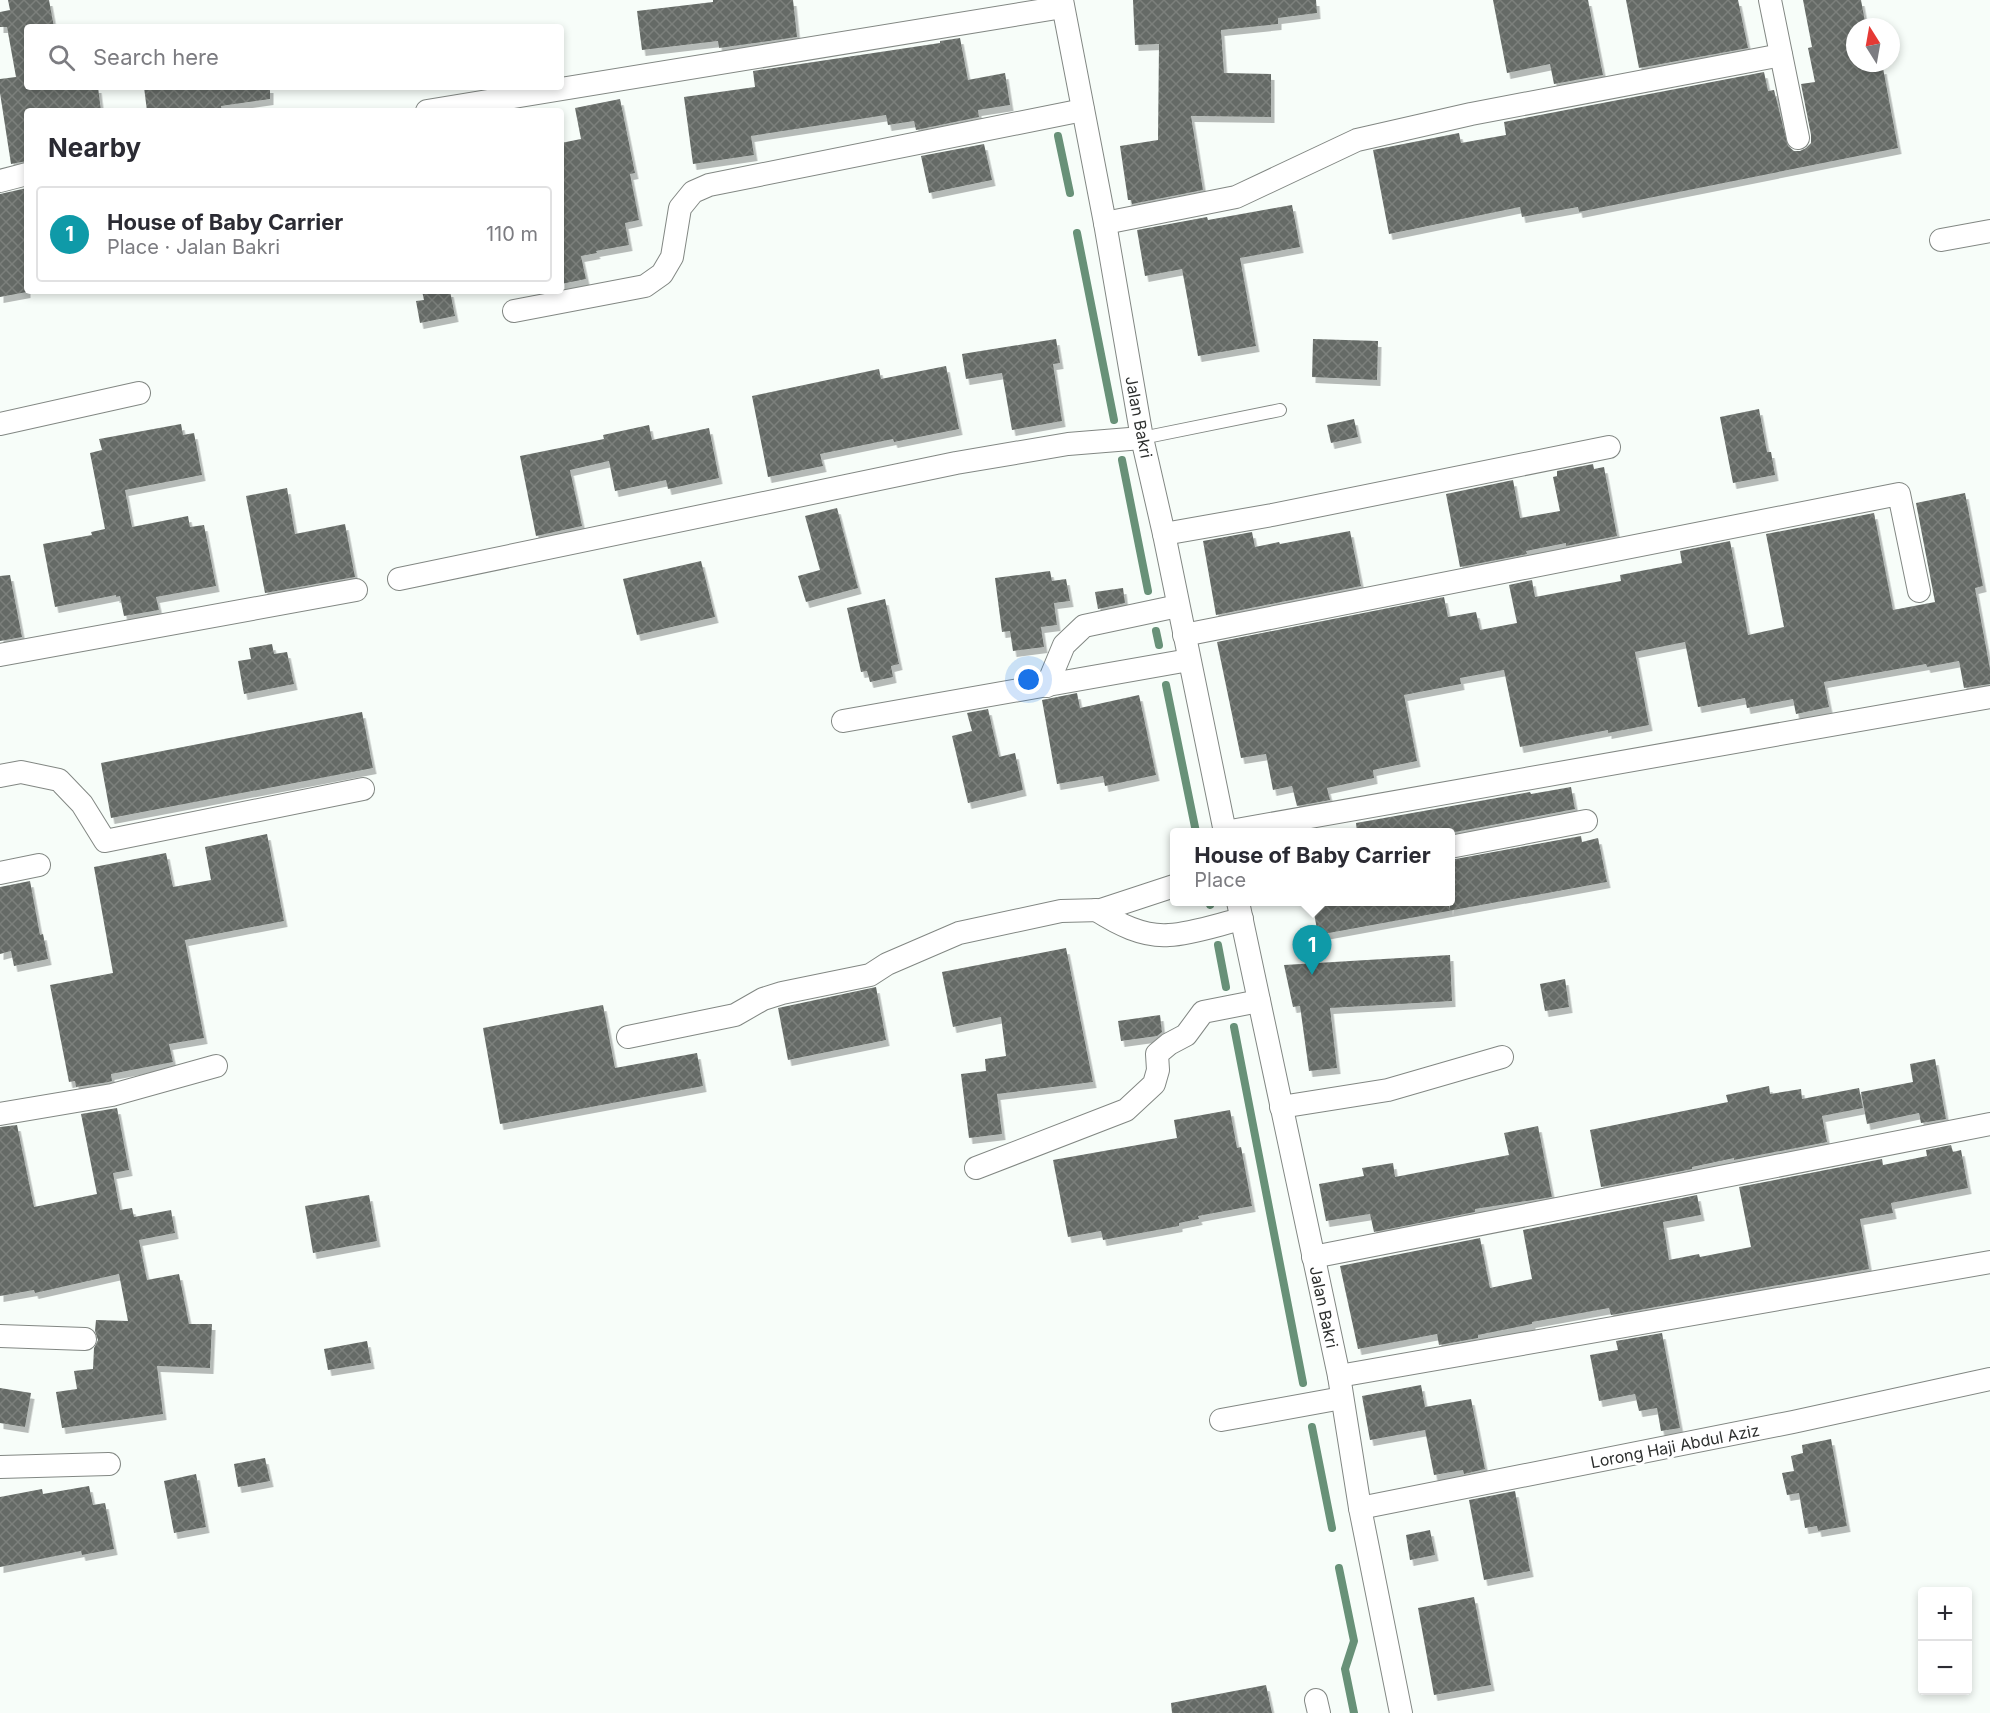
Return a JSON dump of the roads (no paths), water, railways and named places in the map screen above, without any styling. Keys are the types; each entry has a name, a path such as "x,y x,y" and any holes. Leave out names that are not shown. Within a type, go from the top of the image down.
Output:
{"street":[{"path":"1770,0 1798,138"},
{"path":"564,88 1063,3"},
{"name":"Jalan Bakri","path":"1063,3 1105,223 1142,438 1224,828"},
{"path":"1105,223 1236,198 1357,140 1471,114 1781,55"},
{"path":"445,108 551,90"},
{"path":"514,311 645,286 663,274 672,257 680,208 693,192 709,185 1083,110"},
{"path":"0,181 24,175"},
{"path":"1941,240 1990,231"},
{"path":"0,424 139,393"},
{"path":"399,579 956,463 1068,444 1142,438"},
{"path":"1164,534 1272,515 1609,447"},
{"path":"1184,635 1899,494 1919,591"},
{"path":"0,655 356,590"},
{"path":"1047,686 1064,645 1084,626 1178,606"},
{"path":"843,721 1189,660"},
{"path":"1248,828 1990,697"},
{"path":"0,776 21,771 59,780 82,804 105,841 363,789"},
{"path":"1455,846 1586,821"},
{"path":"0,873 39,865"},
{"path":"628,1037 735,1015 763,999 782,993 870,975 887,964 959,933 1061,911 1096,910 1170,887"},
{"path":"1096,910 1117,923 1144,933 1170,935 1240,910"},
{"name":"Jalan Bakri","path":"1240,910 1339,1376 1360,1508 1401,1713"},
{"path":"976,1168 1126,1110 1154,1084 1158,1070 1157,1054 1186,1035 1203,1012 1259,1001"},
{"path":"1281,1107 1388,1090 1502,1057"},
{"path":"0,1114 112,1095 216,1066"},
{"path":"1312,1257 1567,1209 1734,1173 1990,1124"},
{"path":"1339,1376 1990,1262"},
{"path":"0,1336 85,1339"},
{"name":"Lorong Haji Abdul Aziz","path":"1360,1508 1781,1425 1990,1379"},
{"path":"1221,1420 1342,1398"},
{"path":"0,1467 109,1464"}],"lane":[{"path":"1142,438 1280,410"}],"waterway":[{"path":"1058,136 1070,193"},
{"path":"1077,233 1114,420"},
{"path":"1122,460 1148,591"},
{"path":"1156,631 1159,645"},
{"path":"1166,685 1195,828"},
{"path":"1218,945 1226,987"},
{"path":"1234,1027 1303,1383"},
{"path":"1312,1427 1332,1528"},
{"path":"1339,1568 1354,1641 1345,1669 1354,1713"}],"place":[{"name":"House of Baby Carrier","path":"1312,975"}]}
